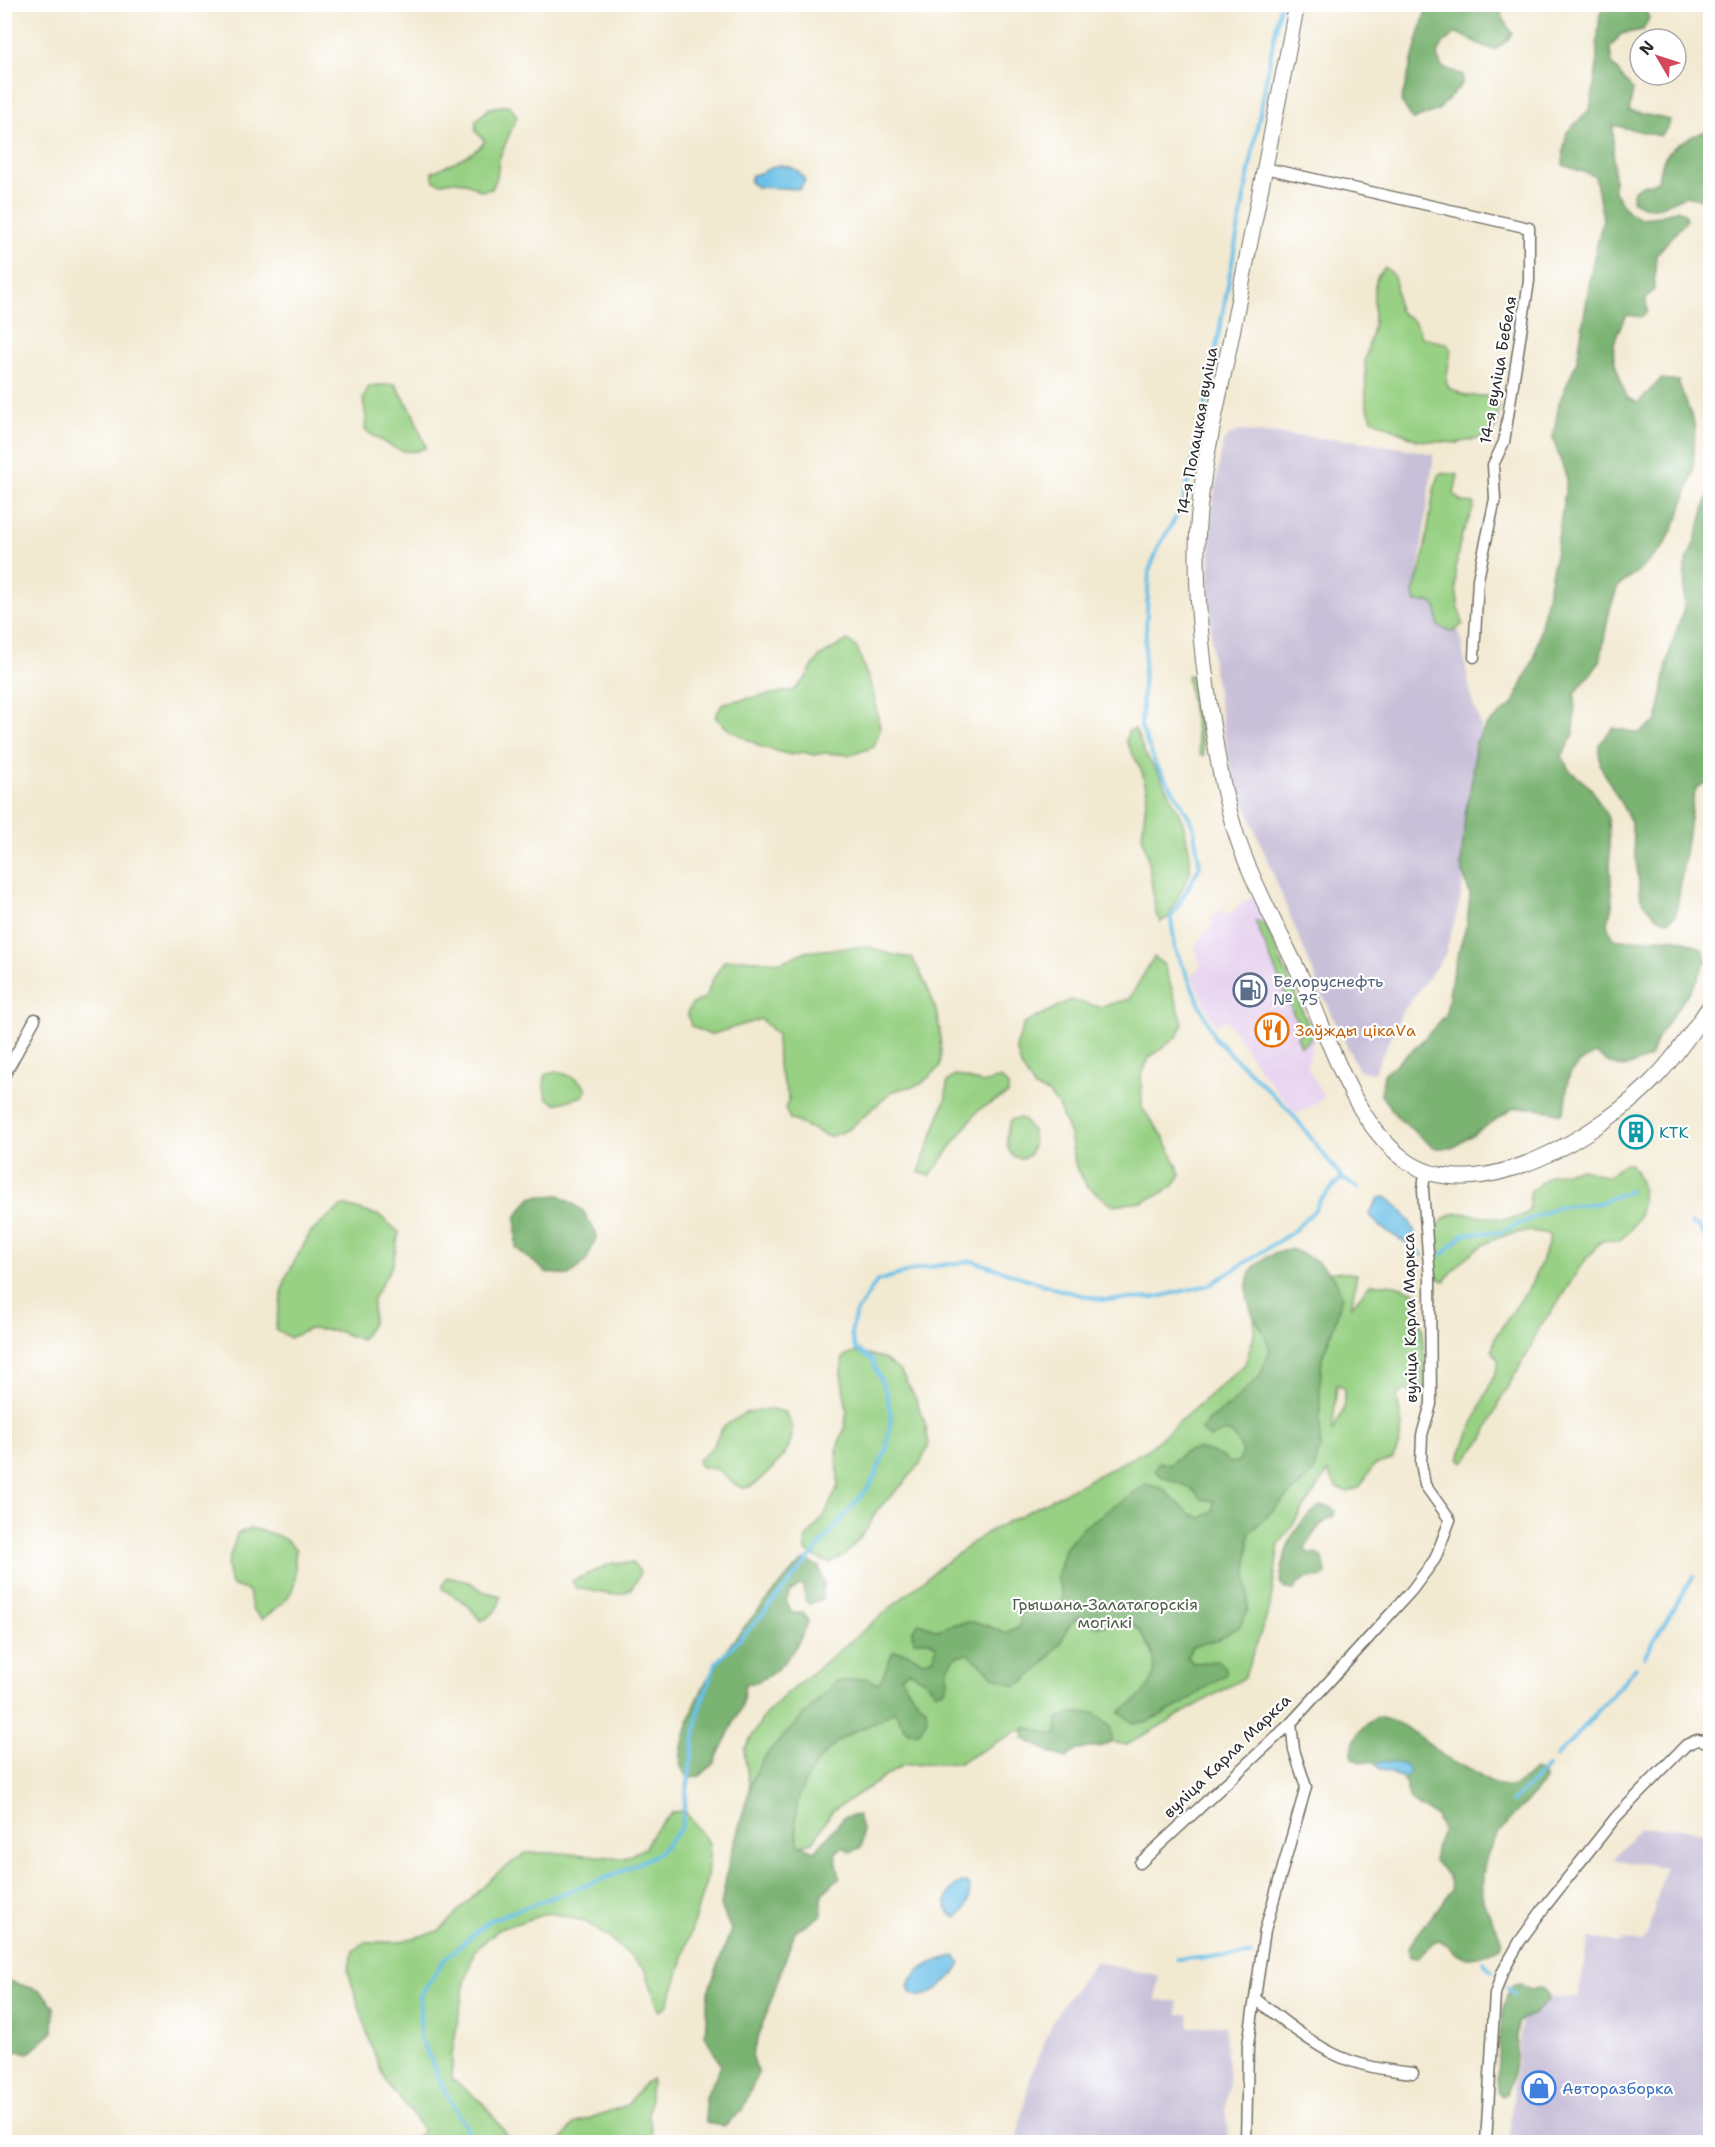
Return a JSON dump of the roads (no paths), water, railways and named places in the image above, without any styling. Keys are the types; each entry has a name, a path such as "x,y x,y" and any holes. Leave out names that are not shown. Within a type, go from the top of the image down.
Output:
{"main road":[{"name":"14-я Полацкая вуліца","path":"1297,4 1202,491 1197,550 1202,646 1210,712 1226,801 1241,850 1355,1100 1388,1145 1405,1160 1425,1172"},
{"path":"1425,1172 1463,1179 1491,1176 1570,1143 1616,1113 1656,1077 1710,1006"}],"street":[{"name":"14-я вуліца Бебеля","path":"1265,168 1529,228 1529,281 1504,442 1493,465 1496,499 1478,579 1474,657"},
{"path":"4,1076 35,1019"},
{"name":"вуліца Карла Маркса","path":"1140,1863 1291,1723 1412,1590 1435,1559 1450,1520 1425,1485 1421,1463 1422,1436 1431,1404 1430,1278 1423,1190 1425,1172"},
{"path":"1246,2142 1248,2045 1265,1930 1306,1787 1294,1750 1291,1723"},
{"path":"1485,2142 1490,2039 1495,1994 1502,1973 1526,1933 1616,1817 1686,1745 1697,1740 1710,1742"},
{"path":"1256,1999 1284,2022 1333,2054 1380,2069 1413,2073"}],"water":[{"path":"781,165 793,168 801,174 805,181 800,189 757,187 750,182 752,175"},
{"path":"1386,1197 1410,1222 1416,1241 1408,1244 1392,1235 1369,1214 1379,1198"},
{"path":"1381,1761 1405,1765 1409,1768 1410,1773 1403,1778 1380,1769 1375,1764"},
{"path":"966,1883 970,1887 967,1906 964,1912 956,1918 948,1911 946,1901 957,1884"},
{"path":"955,1956 961,1964 944,1984 926,1995 911,1994 908,1985 917,1973 934,1962"}],"waterway":[{"path":"1280,5 1205,408 1182,507 1159,546 1149,571 1141,727 1156,765 1193,825 1200,866 1171,918 1175,948 1215,1039 1290,1111 1342,1178 1358,1188"},
{"path":"474,2142 444,2089 420,2037 420,1996 444,1960 490,1920 614,1875 659,1853 681,1828 699,1710 715,1664 758,1620 871,1484 887,1448 891,1416 887,1394 872,1360 855,1348 851,1334 855,1315 877,1281 921,1268 973,1261 1060,1290 1103,1300 1153,1298 1209,1285 1227,1274 1291,1233 1315,1210 1319,1201 1342,1178"},
{"path":"1443,1254 1464,1234 1501,1232 1560,1206 1600,1203 1630,1190"},
{"path":"1691,1224 1700,1228 1710,1245"},
{"path":"1408,1240 1422,1255"},
{"path":"1644,1657 1693,1577"},
{"path":"1556,1757 1636,1667"},
{"path":"1512,1802 1548,1767"},
{"path":"1177,1959 1251,1955"},
{"path":"1483,1962 1492,1971"},
{"path":"1507,1987 1514,1994"}],"place":[{"name":"Белоруснефть № 75","path":"1250,990"},
{"name":"Заўжды цікаVа","path":"1272,1030"},
{"name":"КТК","path":"1636,1132"},
{"name":"Авторазборка","path":"1539,2088"}],"park label":[{"name":"Грышана-Залатагорскія могілкі","path":"1105,1613"}]}
